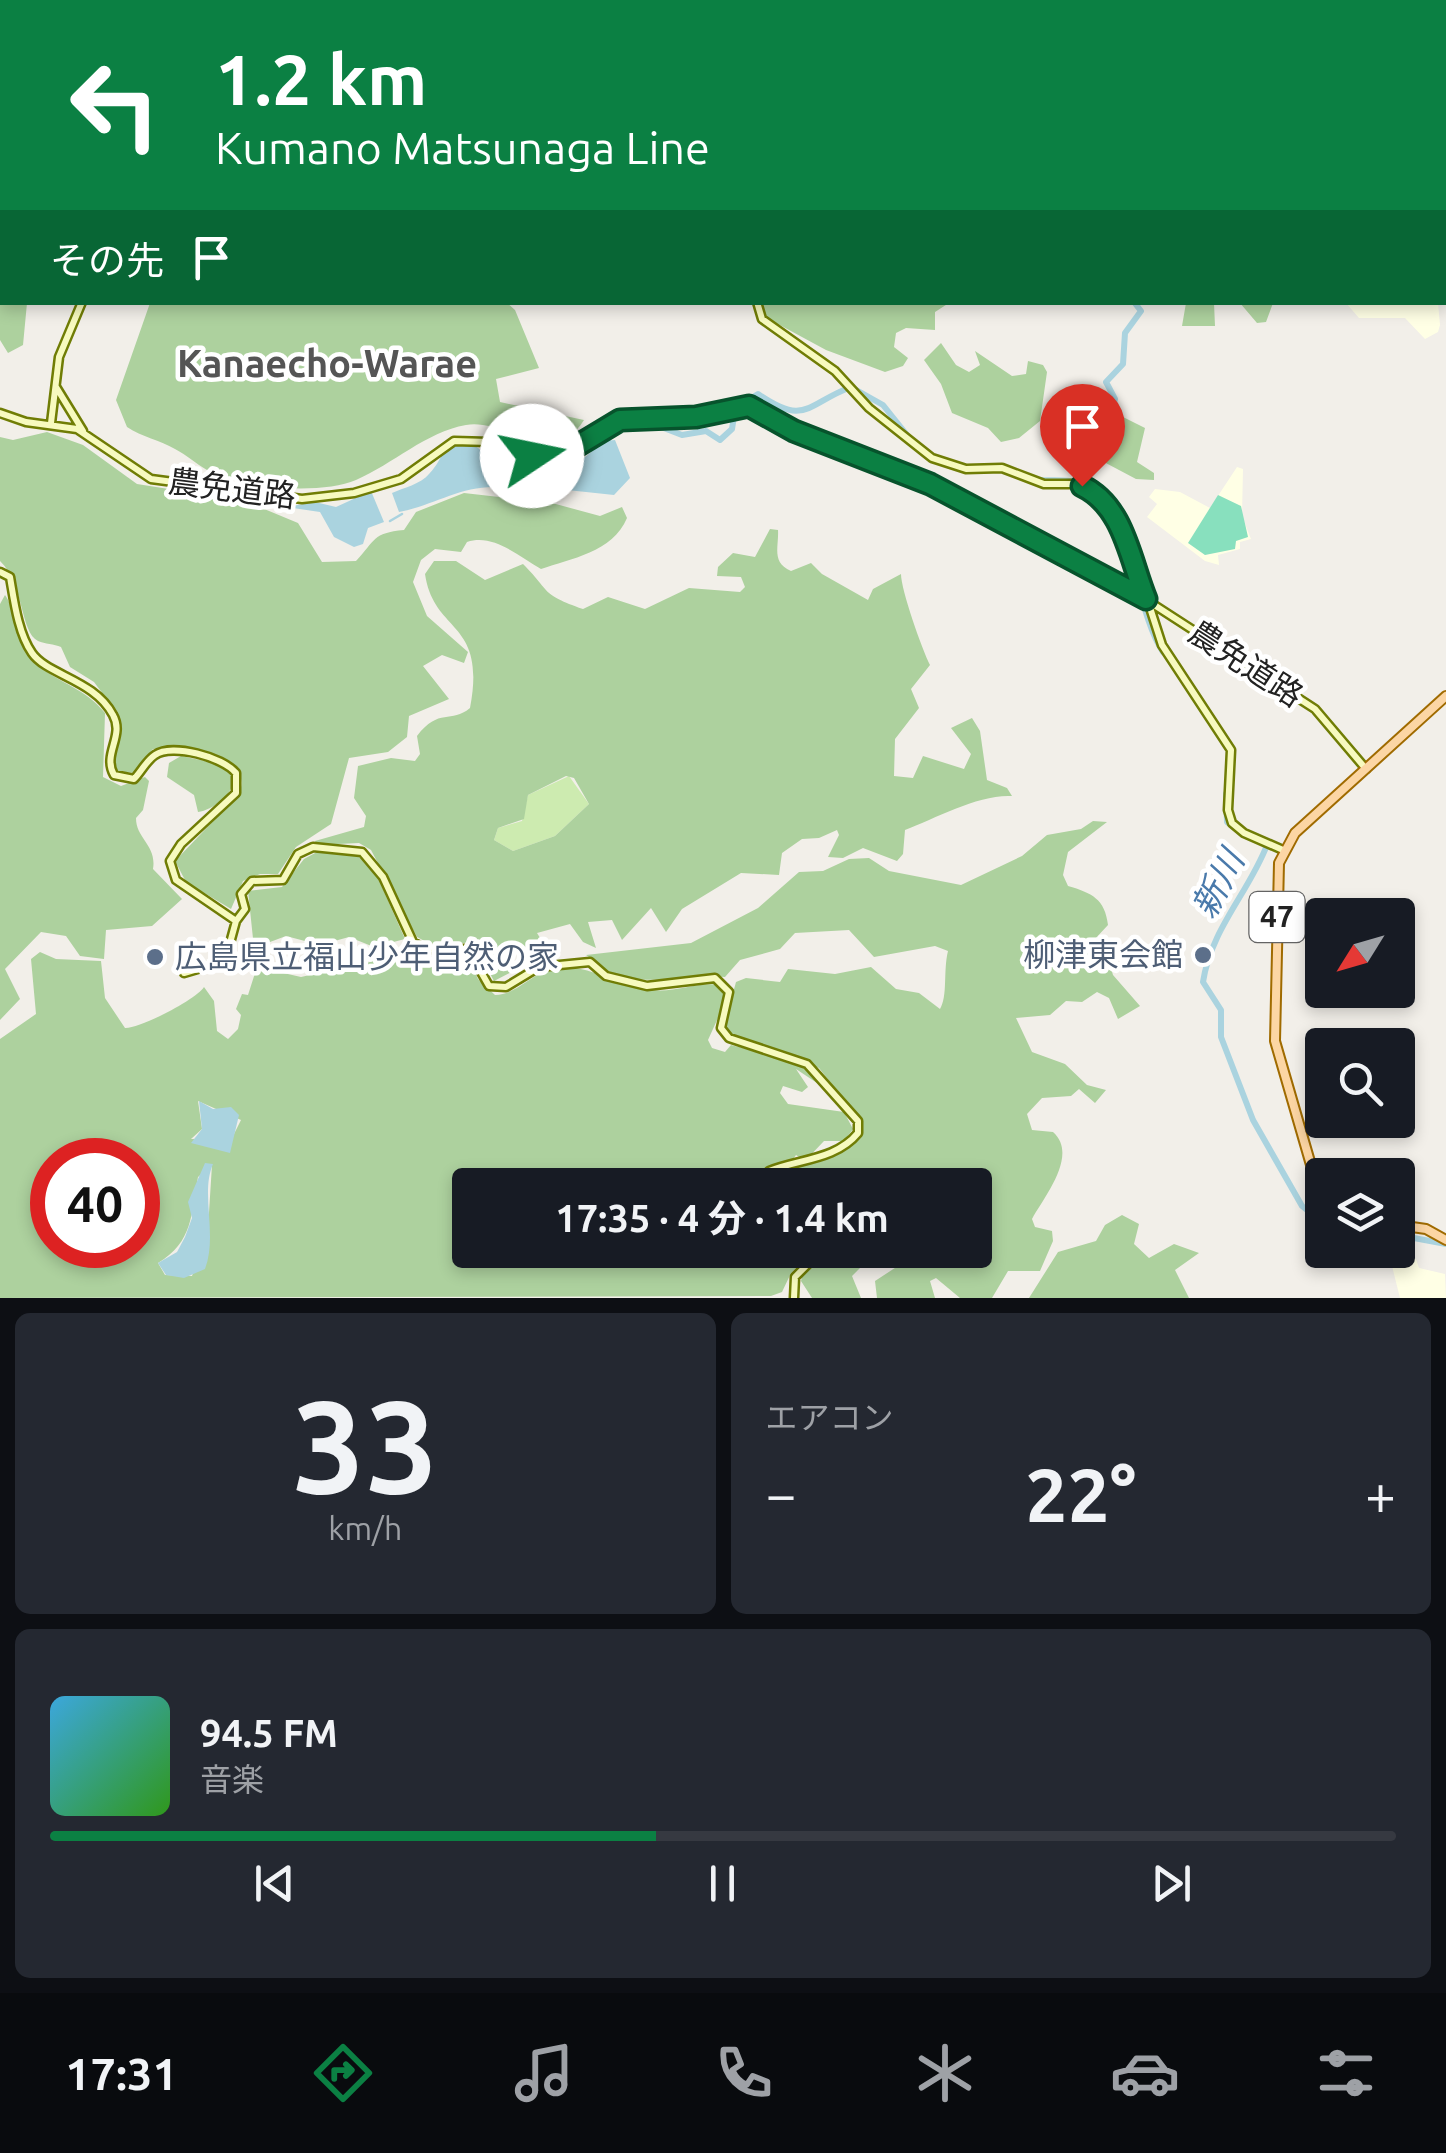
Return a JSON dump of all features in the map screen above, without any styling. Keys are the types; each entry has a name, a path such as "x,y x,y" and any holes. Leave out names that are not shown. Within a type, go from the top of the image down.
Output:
{"main road":[{"name":"47","path":"1309,1158 1275,1041 1282,850 1446,696"},
{"path":"1415,1230 1445,1238"}],"street":[{"path":"52,422 54,384 68,327 80,305"},
{"path":"757,305 762,318 835,371 849,388 932,458 966,469 1002,468 1044,484 1082,486 1107,508 1122,531 1142,598 1162,645 1232,750 1228,810 1232,823 1244,834 1282,850"},
{"path":"54,384 84,432"},
{"name":"農免道路","path":"0,414 26,422 52,422 84,432 151,479 302,499 354,493 402,479 454,441 489,442 547,459 596,438 620,420 696,417 749,406 794,431 930,484 1142,598 1316,709 1366,768"},
{"path":"0,572 10,577 32,654 86,685 112,712 117,726 109,757 114,775 134,779 152,756 171,750 222,762 236,772 236,794 181,844 169,867 176,880 236,920"},
{"path":"184,972 215,963 228,954 236,920 245,909 241,894 252,881 283,880 298,854 313,846 356,850 376,866 413,942 425,948 468,949 489,986 506,987 539,967 590,962 606,976 647,986 716,978 729,992 721,1028 728,1038 807,1064 858,1121 858,1133 850,1142 797,1166 783,1168"},
{"path":"794,1298 795,1278 805,1268"}],"shaded area":[{"path":"1348,305 1438,305 1440,325 1438,332 1425,339 1405,318 1359,318"},
{"path":"1237,467 1243,469 1242,516 1251,539 1240,542 1240,549 1218,555 1219,565 1205,561 1147,517 1157,504 1149,497 1155,489 1180,492 1210,508"},
{"path":"1415,1259 1419,1268 1445,1274 1446,1298 1400,1298 1392,1268 1415,1268"}],"green space":[{"path":"0,305 27,305 23,345 8,353 0,340"},
{"path":"149,305 509,305 539,368 496,379 500,402 584,420 572,434 544,441 497,428 466,425 423,441 356,480 323,487 281,488 240,482 207,470 184,454 127,427 116,400"},
{"path":"762,305 946,305 935,312 935,330 906,328 896,333 894,347 908,358 903,366 885,372 826,350 765,317"},
{"path":"1186,305 1214,305 1215,326 1182,326"},
{"path":"1242,305 1272,305 1266,322 1257,323"},
{"path":"941,343 956,365 969,372 980,365 975,351 1012,376 1026,374 1028,361 1043,365 1047,372 1040,421 1019,438 1001,442 988,428 952,413 941,384 924,360"},
{"path":"1114,398 1117,414 1145,428 1137,462 1154,473 1154,480 1136,479 1102,461"},
{"path":"47,432 83,445 137,484 245,501 298,523 322,562 356,561 380,536 404,530 416,512 464,493 552,503 600,516 622,507 627,518 612,539 601,546 541,569 506,548 477,540 467,542 461,552 435,549 421,560 413,582 427,616 468,652 464,663 442,655 423,666 449,699 409,716 407,737 388,752 349,758 331,824 296,847 278,874 260,874 243,881 231,909 186,882 175,861 239,794 241,780 236,769 226,761 196,751 153,749 134,773 117,771 113,763 120,731 112,706 94,682 70,667 61,647 32,636 14,582 0,561 0,437 13,440"},
{"path":"1218,495 1241,506 1248,537 1236,541 1235,549 1205,555 1188,543"},
{"path":"770,529 778,530 777,554 785,567 791,571 811,563 822,574 868,600 873,589 901,574 908,606 930,665 911,689 919,708 895,739 894,776 913,778 923,756 964,769 971,754 951,728 972,718 980,731 987,780 1007,788 1012,796 972,803 905,830 903,854 897,861 863,848 843,858 828,857 839,835 837,830 819,838 802,839 782,853 779,875 741,873 682,909 666,932 651,908 622,940 612,920 588,922 596,948 583,942 570,924 537,933 550,954 501,954 497,958 500,964 519,968 494,981 480,955 467,943 430,944 417,937 371,850 359,843 317,845 315,841 364,827 366,816 354,798 358,766 391,758 415,761 420,754 417,736 425,727 470,708 471,658 466,643 430,594 425,574 434,561 456,561 485,580 523,564 547,591 569,604 583,609 608,597 645,609 689,588 740,592 745,587 741,577 717,576 718,567 733,553 755,557","holes":["566,776 574,778 589,804 555,836 513,851 494,840 498,828 524,819 528,795"]},
{"path":"5,595 31,659 90,698 105,713 103,777 121,786 145,777 149,781 137,825 152,854 153,869 182,899 152,926 106,930 104,959 80,956 66,936 41,932 5,969 20,999 0,1020 0,604"},
{"path":"181,756 224,765 234,780 221,801 198,812 194,795 167,777 169,763"},
{"path":"569,776 589,804 555,836 513,851 494,840 498,828 522,821 528,795"},
{"path":"1093,821 1107,822 1068,852 1063,875 1068,886 1090,895 1104,909 1108,925 1094,940 1106,952 1113,975 1140,1006 1118,1019 1109,998 1097,992 1082,1002 1066,1001 1050,1015 1016,1018 1032,1052 1065,1064 1087,1085 1106,1090 1095,1103 1079,1089 1071,1096 1042,1098 1027,1114 1032,1130 1053,1132 1062,1152 1057,1176 1032,1219 1035,1227 1052,1231 1053,1241 1040,1271 1008,1271 992,1298 960,1298 936,1278 930,1281 935,1298 877,1298 875,1281 895,1268 992,1268 992,1168 792,1168 850,1143 860,1136 863,1124 819,1068 729,1036 724,1026 736,982 746,978 780,982 788,969 835,974 871,967 896,989 919,993 940,1009 948,951 935,946 874,957 849,930 795,933 780,949 740,960 725,977 654,980 611,973 586,955 691,943 758,908 799,872 823,871 849,859 869,858 889,871 961,885 1022,856 1047,835 1081,829"},
{"path":"317,852 360,853 370,860 405,939 374,947 349,937 320,945 286,936 254,948 248,891 282,887 304,859"},
{"path":"40,952 56,959 101,961 105,998 125,1028 167,1012 204,987 214,1001 217,1031 228,1039 238,1029 241,1015 236,1009 242,994 248,995 257,967 301,977 388,958 403,967 424,958 466,953 478,979 495,995 557,968 582,969 652,990 721,985 727,998 708,1040 712,1048 725,1052 731,1045 798,1063 820,1078 826,1089 796,1069 808,1087 802,1092 783,1086 780,1093 788,1104 844,1112 853,1129 844,1141 824,1141 805,1161 796,1155 791,1162 766,1168 452,1168 452,1268 796,1268 782,1292 771,1296 0,1298 0,1039 36,1014 31,959","holes":["198,1101 241,1120 232,1138 191,1139 202,1129"]},
{"path":"1122,1215 1139,1224 1134,1244 1149,1258 1174,1244 1199,1253 1175,1270 1189,1298 1029,1298 1058,1252 1096,1241 1105,1225"},
{"path":"808,1268 860,1268 852,1276 861,1298 812,1298 801,1281"}],"water":[{"path":"615,440 630,478 614,495 558,489 530,475 538,468 570,469 605,441"},
{"path":"472,444 481,450 489,449 496,460 496,487 470,490 399,512 392,493 426,477 448,449"},
{"path":"371,491 384,522 368,528 363,544 354,547 334,537 320,512 286,507 315,502 336,507"},
{"path":"199,1101 213,1109 231,1107 239,1115 230,1153 191,1143 202,1129"},
{"path":"205,1163 213,1164 208,1188 210,1242 205,1269 184,1278 166,1275 160,1262 177,1252 185,1237 192,1218 188,1202"}],"waterway":[{"name":"新川","path":"1102,445 1115,399 1106,382 1123,364 1125,333 1141,311 1136,305"},
{"path":"745,402 758,394 797,411 851,387 883,405 907,435"},
{"path":"605,446 610,434 621,425 656,425 682,435 706,431 720,440 732,429 735,410"},
{"path":"489,454 502,450 532,471"},
{"name":"新川","path":"1037,480 1084,485 1101,497 1114,514 1153,633 1163,652"},
{"path":"390,521 402,514"},
{"name":"新川","path":"1226,794 1227,822 1246,836"},
{"name":"新川","path":"1262,843 1267,845 1214,945 1203,982 1221,1010 1221,1037 1253,1120 1305,1208"},
{"name":"新川","path":"1415,1238 1446,1244"}],"place":[{"name":"柳津東会館","path":"1203,955"},
{"name":"広島県立福山少年自然の家","path":"155,957"}],"district":[{"name":"Kanaecho-Warae","path":"327,364"}],"route":[{"path":"532,456 557,458 620,420 696,417 749,406 794,431 930,484 1146,599 1125,532 1119,530 1095,494 1082,486"}]}
